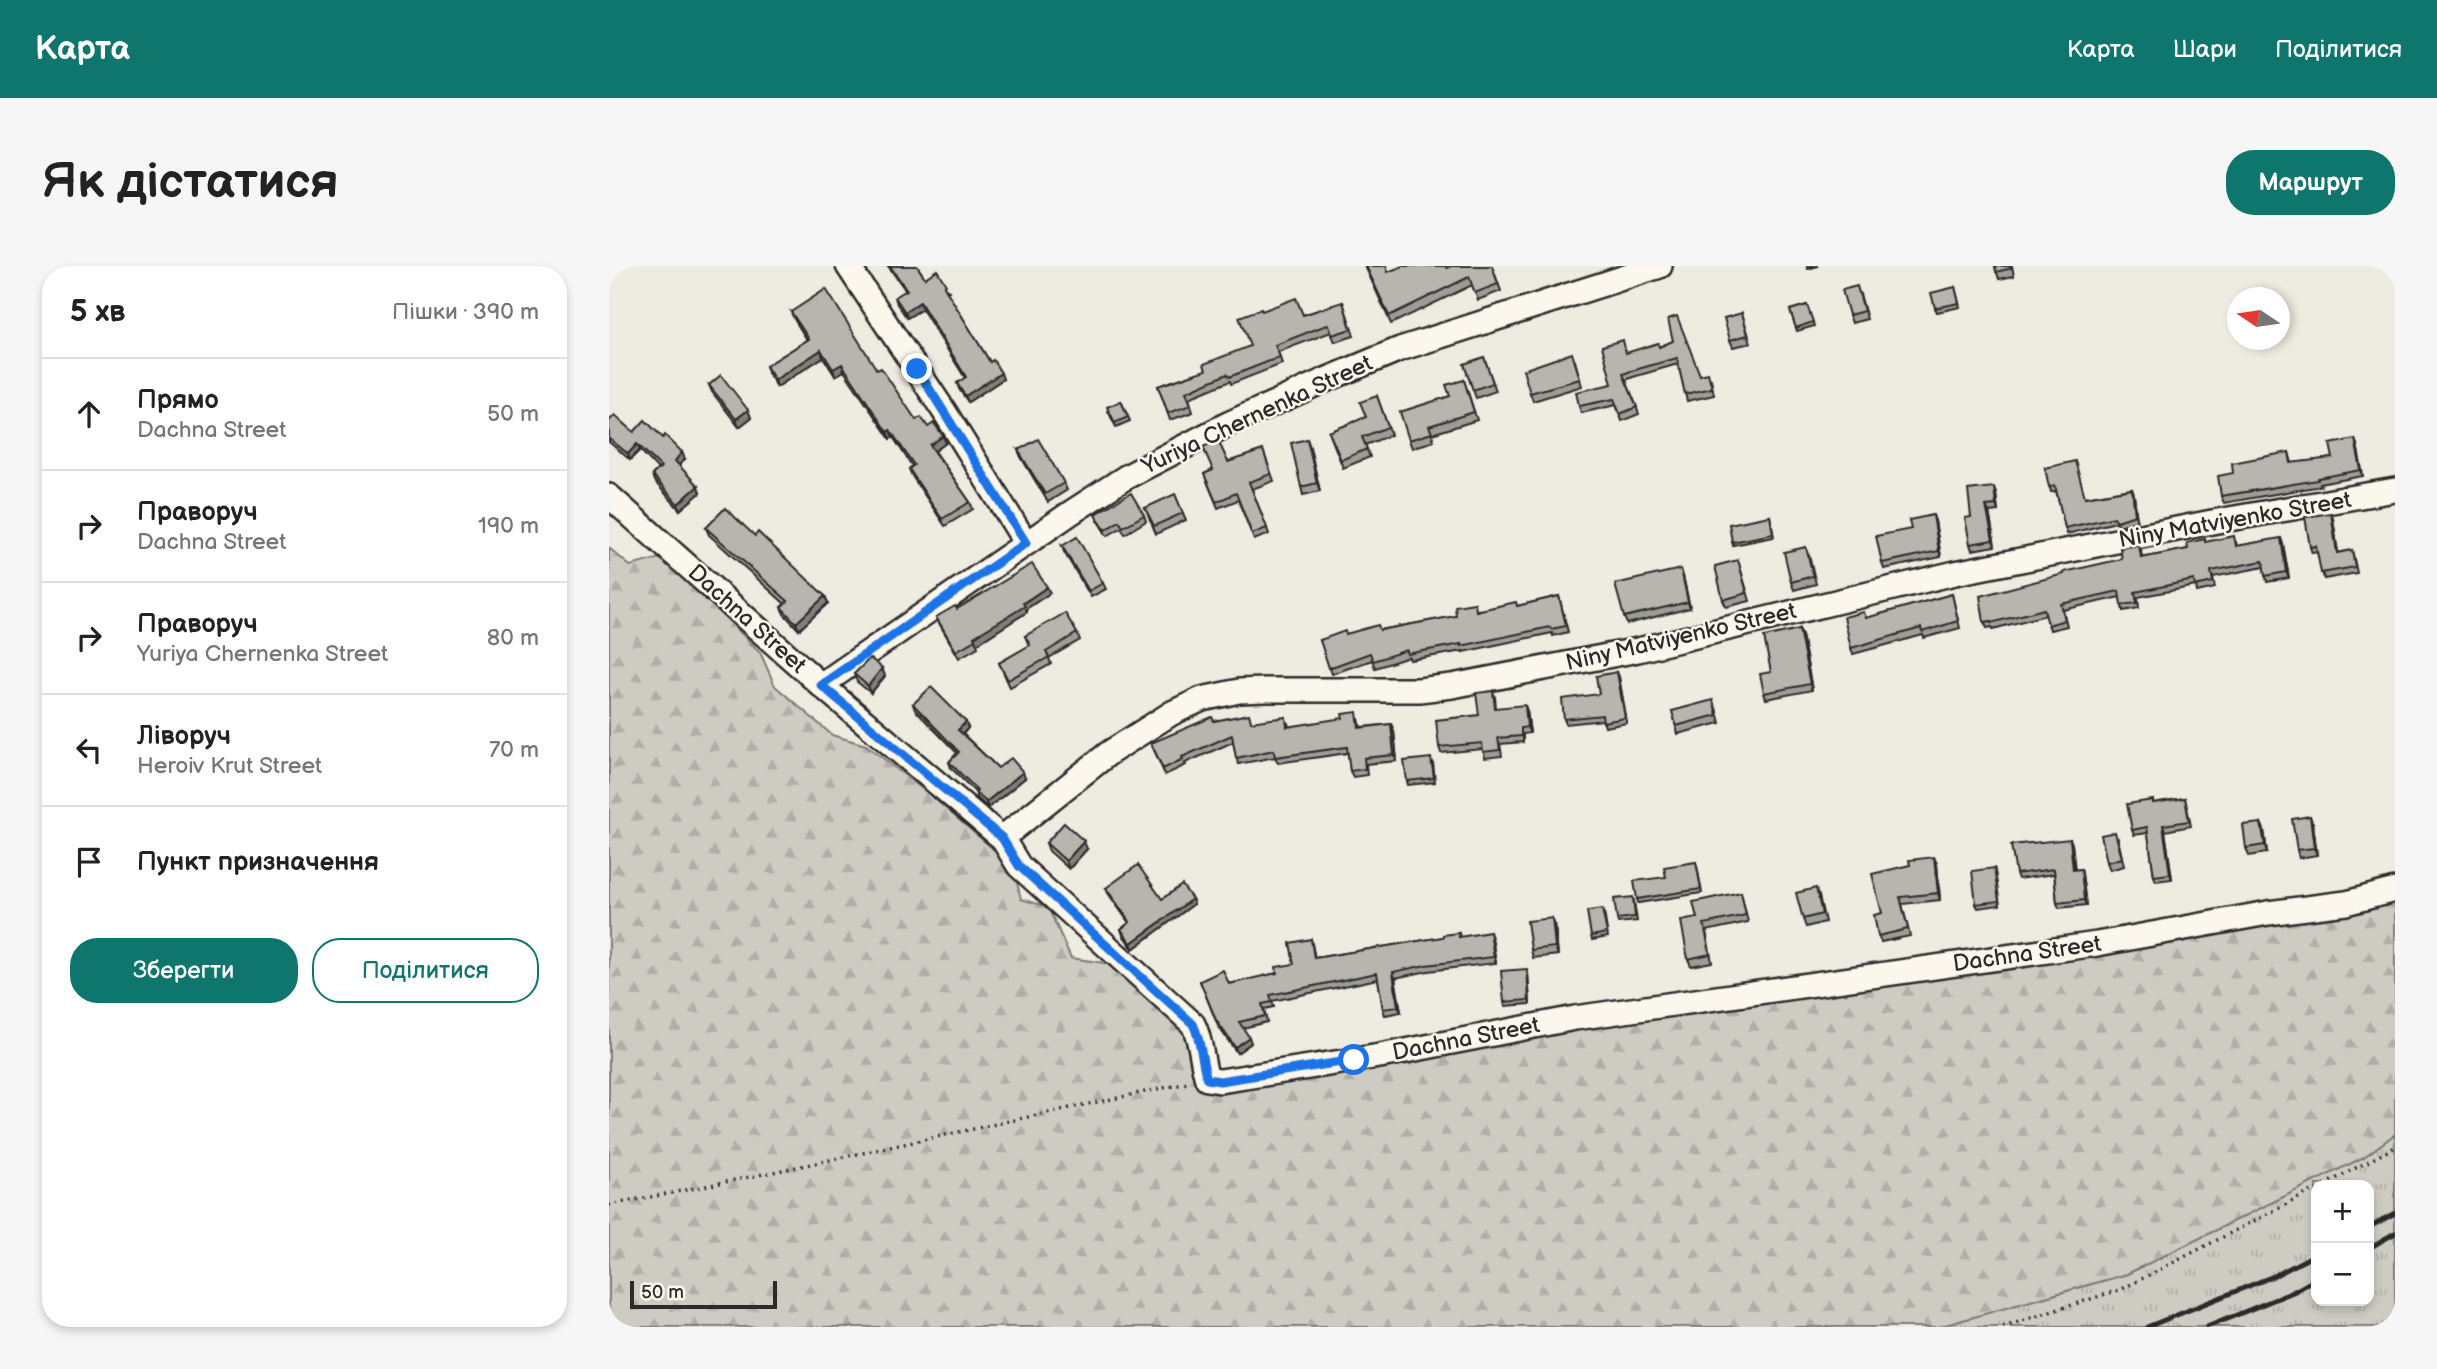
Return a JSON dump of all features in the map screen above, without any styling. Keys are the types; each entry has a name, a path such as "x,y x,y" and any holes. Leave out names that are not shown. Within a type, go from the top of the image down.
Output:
{"street":[{"path":"848,266 944,411 1026,543"},
{"name":"Yuriya Chernenka Street","path":"821,685 1126,477 1228,424 1400,349 1660,266"},
{"name":"Niny Matviyenko Street","path":"1002,838 1109,753 1172,713 1202,699 1239,691 1419,690 1452,686 1637,650 1968,570 2212,522 2395,490"},
{"name":"Dachna Street","path":"609,496 821,685 1002,838 1019,866 1193,1024 1200,1038 1201,1062 1207,1079 1220,1081 1380,1056 1575,1018 2097,944 2268,913 2346,903 2395,890"}],"path":[{"path":"609,1205 754,1177 1207,1079"},
{"path":"2333,1180 2395,1147"},
{"path":"2003,1327 2122,1289 2311,1192"}],"green space":[{"path":"609,548 630,566 664,557 760,652 775,686 832,735 866,745 1013,866 1021,899 1048,907 1071,958 1118,965 1192,1035 1195,1074 1760,998 2395,898 2395,1134 2364,1157 2317,1180 2311,1180 2311,1183 2127,1274 1938,1327 609,1327"},
{"path":"2395,1134 2395,1327 1938,1327 2127,1274 2311,1183 2311,1306 2374,1306 2374,1180 2317,1180 2364,1157"}],"building":[{"path":"890,266 917,266 925,278 937,270 946,285 944,287 990,362 993,360 1001,373 965,396 957,383 966,377 920,302 905,312 895,297 907,290"},
{"path":"1366,266 1386,266 1388,272 1403,266 1492,266 1498,284 1475,293 1469,277 1389,316"},
{"path":"1995,266 2011,266 2012,268 1996,272"},
{"path":"1857,286 1864,311 1849,315 1842,290"},
{"path":"1955,287 1959,303 1935,308 1931,293"},
{"path":"826,289 877,370 881,368 916,420 921,417 928,427 934,423 943,436 930,445 970,502 942,519 909,469 914,465 890,430 887,432 842,364 833,369 821,350 775,380 766,366 809,339 791,312"},
{"path":"1296,298 1303,315 1343,302 1351,329 1332,335 1329,324 1275,345 1280,357 1229,377 1227,374 1186,392 1191,405 1168,413 1158,386 1206,370 1204,364 1250,346 1239,317"},
{"path":"1807,305 1813,322 1796,328 1790,310"},
{"path":"1742,313 1748,335 1730,340 1724,318"},
{"path":"1677,316 1700,375 1708,373 1712,388 1685,394 1677,358 1623,374 1637,407 1620,414 1614,399 1579,406 1576,392 1612,384 1602,346 1623,340 1626,353 1658,343 1659,347 1673,341 1668,319"},
{"path":"1572,353 1580,379 1530,393 1523,370"},
{"path":"1484,357 1493,383 1473,390 1464,364"},
{"path":"721,375 748,410 736,419 709,385"},
{"path":"1464,380 1474,412 1429,426 1432,433 1409,440 1400,412 1450,396 1446,385"},
{"path":"1377,396 1388,427 1362,437 1367,449 1341,460 1329,432 1366,417 1360,402"},
{"path":"1121,401 1128,417 1115,423 1107,407"},
{"path":"615,415 634,432 645,420 663,438 665,435 682,452 675,461 698,486 678,504 652,475 661,467 637,444 628,454 609,438 609,421"},
{"path":"1038,439 1064,483 1045,494 1018,450"},
{"path":"1307,439 1317,483 1301,487 1291,443"},
{"path":"2355,439 2361,470 2221,496 2218,476 2233,473 2232,463 2289,452 2291,463 2333,458 2330,444"},
{"path":"1218,440 1228,462 1263,450 1271,474 1249,482 1267,528 1252,534 1236,493 1216,502 1204,474 1213,470 1203,447"},
{"path":"2075,461 2085,497 2132,489 2135,515 2117,521 2114,517 2065,528 2055,485 2049,487 2045,468"},
{"path":"1994,487 1996,505 1986,506 1993,540 1970,544 1965,518 1971,517 1968,490"},
{"path":"1131,493 1144,515 1123,527 1119,521 1105,530 1095,514"},
{"path":"1175,494 1183,513 1154,526 1145,508"},
{"path":"725,508 755,536 758,532 825,596 796,623 781,607 788,601 706,528"},
{"path":"2331,513 2337,553 2352,550 2355,567 2321,573 2316,546 2310,547 2305,517"},
{"path":"1933,515 1939,551 1882,563 1876,536 1911,529 1909,520"},
{"path":"1770,516 1773,534 1732,542 1729,524"},
{"path":"2234,536 2236,546 2281,538 2286,572 2265,576 2263,561 2211,571 2213,582 2195,586 2194,580 2135,592 2137,603 2121,605 2119,591 2061,604 2065,620 2048,625 2044,609 1991,623 1984,622 1980,596 2122,559 2120,548 2139,545 2141,558 2188,549 2187,543"},
{"path":"1077,537 1103,583 1089,591 1062,546"},
{"path":"1806,547 1813,576 1791,582 1784,552"},
{"path":"1738,560 1747,593 1723,600 1715,566"},
{"path":"1032,564 1047,587 1023,603 1025,606 956,651 936,617 955,606 957,609"},
{"path":"1681,569 1688,602 1624,617 1615,584"},
{"path":"1952,594 1958,621 1922,632 1921,628 1851,648 1844,617 1864,612 1866,618"},
{"path":"1559,596 1566,626 1461,646 1407,654 1407,650 1373,661 1370,653 1329,668 1320,640 1345,631 1346,634 1378,625 1380,630 1456,616 1455,606 1475,603 1476,611 1516,602 1517,606"},
{"path":"1065,613 1077,633 1046,652 1049,657 1008,680 999,663 1030,645 1025,636"},
{"path":"1799,629 1810,684 1764,693 1760,674 1771,672 1764,637"},
{"path":"870,658 882,668 868,686 854,674"},
{"path":"1617,672 1625,718 1603,722 1602,715 1564,719 1562,699 1599,694 1596,676"},
{"path":"931,687 966,722 958,730 998,768 1011,758 1023,772 986,802 949,762 959,752 913,704"},
{"path":"1493,691 1495,708 1525,705 1527,727 1521,728 1521,736 1498,738 1500,750 1483,752 1482,743 1439,747 1436,720 1479,715 1476,693"},
{"path":"1713,700 1717,715 1676,726 1672,711"},
{"path":"1357,712 1359,728 1391,724 1394,755 1364,758 1365,769 1350,771 1347,747 1275,757 1274,750 1236,758 1232,735 1182,757 1183,759 1163,769 1151,743 1212,717 1214,721 1249,714 1251,722 1286,717 1287,727 1343,718 1342,714"},
{"path":"1431,758 1434,778 1407,781 1404,761"},
{"path":"2185,798 2189,821 2163,825 2170,874 2154,876 2147,827 2132,830 2127,804"},
{"path":"2310,816 2314,848 2297,850 2292,819"},
{"path":"1064,823 1084,841 1066,861 1046,843"},
{"path":"2261,823 2265,845 2246,848 2243,825"},
{"path":"2115,832 2122,858 2107,862 2101,835"},
{"path":"2070,839 2073,870 2081,869 2084,900 2057,903 2054,869 2016,874 2011,845"},
{"path":"1934,857 1938,893 1900,897 1908,929 1878,936 1874,915 1882,913 1872,874 1910,865 1909,860"},
{"path":"1696,862 1701,889 1637,899 1634,881 1666,877 1664,867"},
{"path":"1138,865 1162,899 1182,885 1192,899 1131,943 1121,929 1130,922 1106,888"},
{"path":"1994,868 1999,901 1976,904 1972,871"},
{"path":"1816,888 1822,914 1803,919 1796,893"},
{"path":"1741,892 1746,915 1704,924 1710,954 1688,959 1681,921 1697,918 1693,902"},
{"path":"1633,897 1635,917 1617,919 1614,899"},
{"path":"1602,909 1607,933 1591,936 1587,911"},
{"path":"1552,918 1555,947 1531,950 1527,921"},
{"path":"1490,932 1494,957 1393,972 1398,1007 1383,1009 1377,973 1270,995 1272,1002 1262,1004 1265,1016 1239,1022 1249,1037 1235,1047 1216,1020 1200,981 1223,970 1229,984 1277,973 1276,967 1294,964 1290,943 1311,939 1314,958 1443,935 1459,933 1459,937"},
{"path":"1527,969 1529,1000 1504,1002 1501,971"}],"railway":[{"path":"2374,1224 2395,1213"},
{"path":"2374,1245 2395,1233"},
{"path":"2147,1327 2276,1275 2311,1257"},
{"path":"2207,1327 2293,1292 2311,1282"}],"route":[{"path":"917,369 1026,543 821,685 1002,838 1019,866 1193,1024 1200,1038 1201,1062 1207,1079 1220,1081 1354,1060"}]}
